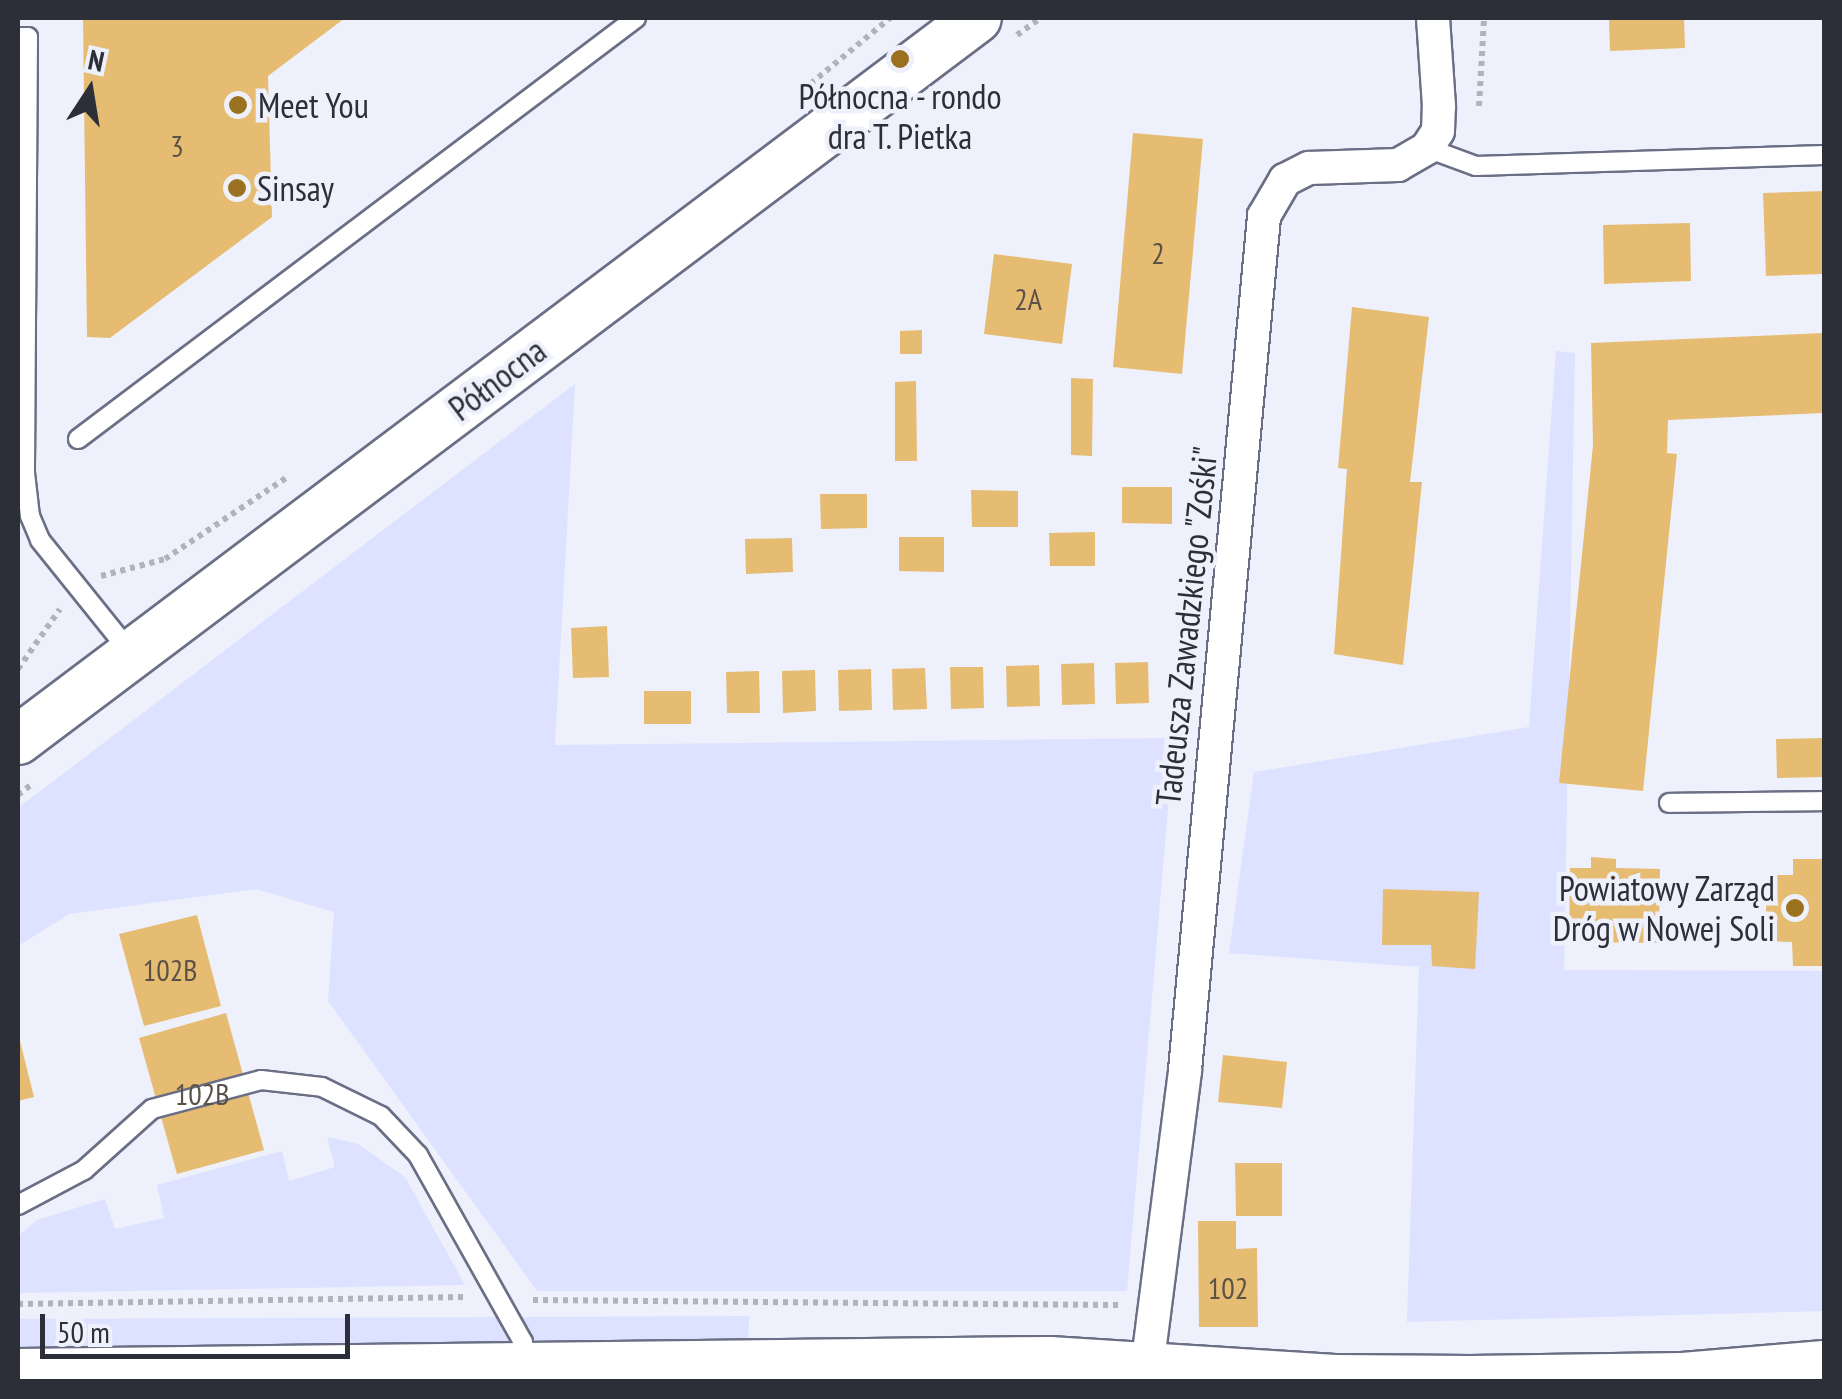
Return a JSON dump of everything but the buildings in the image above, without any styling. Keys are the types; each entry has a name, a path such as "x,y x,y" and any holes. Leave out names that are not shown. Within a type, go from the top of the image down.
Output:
{"street":[{"name":"Północna","path":"18,740 977,18"},
{"path":"1428,148 1440,106 1433,18"},
{"name":"Tadeusza Zawadzkiego \"Zośki\"","path":"1146,1368 1185,1070 1264,216 1285,180 1310,168 1398,165 1428,148"},
{"path":"18,1373 729,1373 1050,1361 1470,1380 1682,1377 1824,1365"}],"lane":[{"path":"78,439 636,18"},
{"path":"18,37 28,37 24,473 30,516 40,540 132,654"},
{"path":"1428,148 1476,166 1824,155"},
{"path":"1669,803 1824,801"},
{"path":"18,1205 84,1170 152,1110 261,1080 290,1080 355,1100 400,1133 523,1342 525,1370"}],"path":[{"path":"1476,166 1484,18"},
{"path":"18,1304 498,1297 1154,1306"}],"shaded area":[{"path":"1556,351 1575,353 1564,970 1824,971 1824,1311 1407,1322 1419,967 1229,953 1254,772 1529,727"},
{"path":"575,384 555,745 1174,738 1127,1291 537,1291 328,1001 334,912 256,889 69,914 18,946 18,808"},
{"path":"327,1137 358,1144 405,1177 465,1285 18,1293 18,1236 37,1220 105,1199 115,1229 164,1218 157,1185 282,1151 289,1181 335,1167"},
{"path":"749,1316 747,1381 18,1381 18,1319"}],"place":[{"name":"Północna - rondo dra T. Pietka","path":"900,59"},
{"name":"Meet You","path":"238,105"},
{"name":"Sinsay","path":"237,188"},
{"name":"Powiatowy Zarząd Dróg w Nowej Soli","path":"1795,908"}]}
